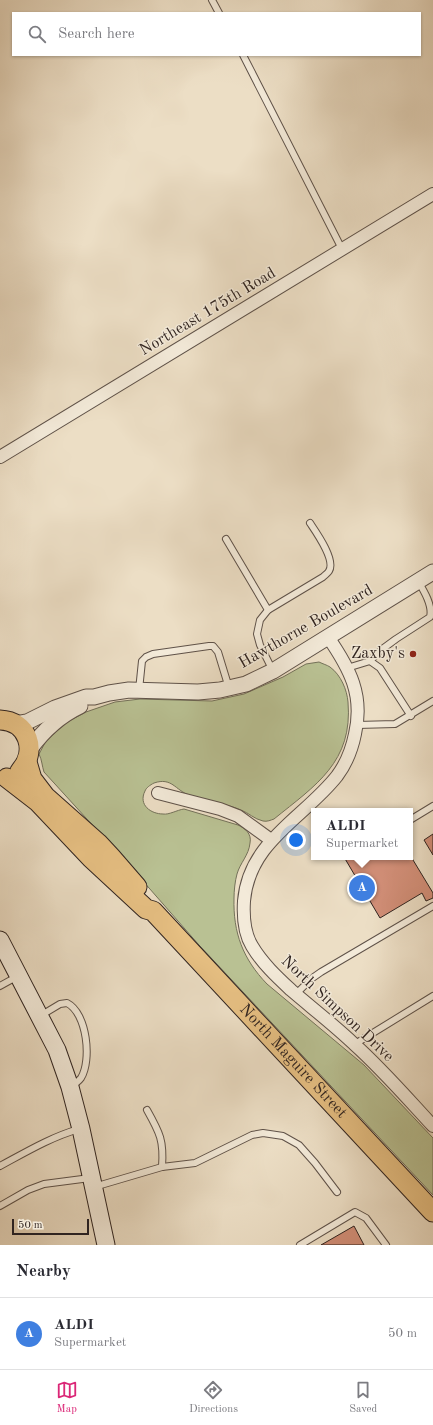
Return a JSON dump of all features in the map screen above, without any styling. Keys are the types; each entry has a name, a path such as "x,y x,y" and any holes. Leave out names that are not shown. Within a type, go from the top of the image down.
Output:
{"main road":[{"name":"North Maguire Street","path":"8,722 26,736 32,779 41,792 111,857 151,905 152,911"},
{"path":"4,778 20,771 28,755"},
{"name":"North Maguire Street","path":"4,778 38,802 91,858 146,909 152,911 433,1212"},
{"path":"0,940 57,1050 70,1087 81,1129 106,1245"}],"street":[{"name":"Northeast 175th Road","path":"0,457 433,194"},
{"name":"Hawthorne Boulevard","path":"8,722 27,722 74,700 109,693 139,690 198,692 220,690 246,684 273,671 433,572"},
{"name":"North Simpson Drive","path":"328,637 347,668 356,690 359,705 357,726 353,744 346,762 337,775 313,801 271,840 261,852 250,874 245,892 244,911 246,931 252,946 271,972 355,1044 433,1126"},
{"name":"Hawthorne Boulevard","path":"28,755 39,737 56,721 88,703 94,697"},
{"path":"158,793 220,809 238,816 271,840"}],"lane":[{"path":"212,0 218,12"},
{"path":"244,56 342,249"},
{"path":"273,671 260,645 257,634 260,620 268,610 322,577 330,570 331,563 329,555 310,523"},
{"path":"226,539 268,610"},
{"path":"347,668 370,661 381,650 396,639 430,617 432,614 432,605 418,581"},
{"path":"139,690 142,661 146,657 152,654 209,646 213,646 218,652 229,688"},
{"path":"370,661 380,668 411,716"},
{"path":"357,726 395,724 433,702"},
{"path":"413,818 433,806"},
{"path":"296,994 311,979 321,972 433,906"},
{"path":"0,986 19,976"},
{"path":"355,1044 433,996"},
{"path":"40,1016 60,1004 67,1003 74,1009 82,1025 86,1038 86,1061 81,1077 70,1087"},
{"path":"148,1110 162,1140 162,1167"},
{"path":"0,1166 52,1138 81,1129"},
{"path":"0,1206 28,1190 44,1184 93,1182 162,1167 195,1163 252,1134 263,1133 273,1133 283,1136 298,1145 315,1163 337,1192"},
{"path":"300,1245 355,1212 366,1218 386,1245"}],"green space":[{"path":"319,662 334,670 345,688 348,702 348,723 344,741 338,756 329,770 304,795 274,819 266,821 260,820 244,811 184,793 173,785 165,782 154,783 148,787 143,796 143,800 147,808 158,814 165,814 184,809 238,825 247,832 250,837 249,847 237,874 234,898 235,923 241,945 246,955 259,975 267,984 364,1065 433,1138 433,1195 199,945 44,772 39,754 46,741 67,722 86,712 115,702 140,699 212,701 244,694 283,677 306,664"}],"building":[{"path":"433,834 433,855 424,840"},
{"path":"346,860 413,860 433,893 433,898 426,901 422,893 380,918"},
{"path":"354,1226 364,1245 321,1245"}],"place":[{"name":"Zaxby's","path":"413,654"},
{"name":"ALDI","path":"362,888"}]}
